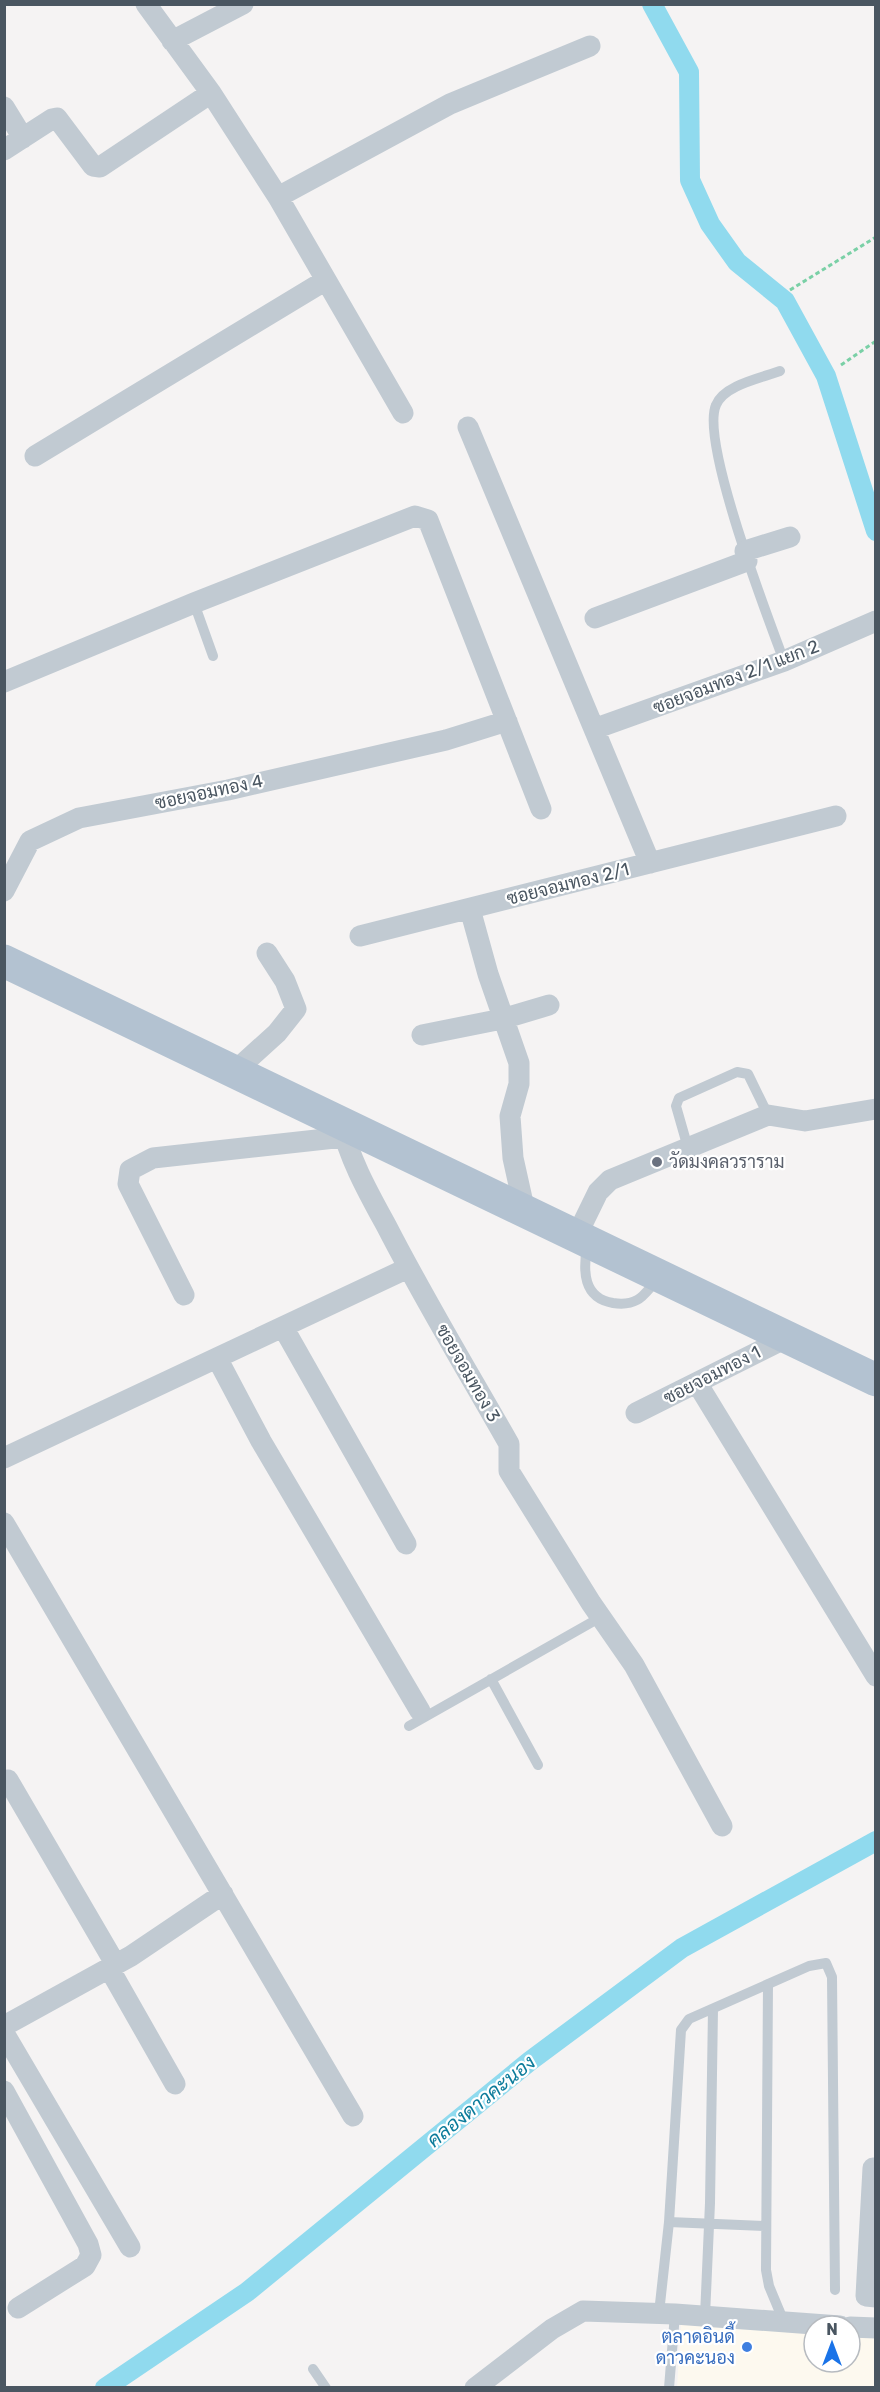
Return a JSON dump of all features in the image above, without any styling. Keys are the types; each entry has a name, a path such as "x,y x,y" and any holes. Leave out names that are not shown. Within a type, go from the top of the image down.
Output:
{"main road":[{"path":"4,961 235,1071 343,1130 582,1238 876,1380"}],"street":[{"path":"146,4 211,93 278,197 403,413"},
{"path":"172,41 243,4"},
{"path":"278,197 450,104 590,46"},
{"path":"4,150 57,118 93,166 100,167 211,93"},
{"path":"4,107 23,138"},
{"path":"35,456 326,280"},
{"name":"ซอยจอมทอง 2/1","path":"360,936 650,863 468,427"},
{"path":"4,682 194,603 415,516 422,517 428,520 540,809"},
{"path":"595,618 790,537"},
{"name":"ซอยจอมทอง 2/1 แยก 2","path":"594,729 784,661 876,621"},
{"name":"ซอยจอมทอง 4","path":"4,891 30,841 79,818 228,790 446,740 507,721"},
{"path":"650,863 836,816"},
{"path":"470,909 502,1019 519,1063 519,1084 510,1116 513,1158 525,1212"},
{"path":"235,1071 277,1033 296,1009 285,981 267,953"},
{"path":"422,1035 502,1019 549,1005"},
{"path":"582,1238 598,1192 610,1180 768,1115 805,1121 876,1109"},
{"path":"184,1295 128,1184 130,1170 153,1158 343,1130"},
{"name":"ซอยจอมทอง 3","path":"343,1130 362,1179 408,1268 509,1444 509,1471 634,1665 722,1826"},
{"path":"4,1458 408,1268"},
{"path":"283,1327 406,1544"},
{"name":"ซอยจอมทอง 1","path":"636,1413 788,1337"},
{"path":"217,1358 414,1719"},
{"path":"697,1383 876,1676"},
{"path":"4,1523 353,2116"},
{"path":"8,1780 175,2084"},
{"path":"4,2026 112,1967 223,1894"},
{"path":"4,2033 130,2247"},
{"path":"4,2091 88,2244 91,2255 85,2266 18,2308"},
{"path":"876,2168 873,2168 866,2296 876,2297"},
{"path":"475,2388 552,2329 583,2311 667,2313 802,2324"}],"lane":[{"path":"780,371 729,391 716,404 712,435 746,556 784,661"},
{"path":"194,603 213,656"},
{"path":"688,1148 676,1106 679,1098 737,1072 748,1074 768,1115"},
{"path":"582,1238 586,1282 592,1293 602,1301 616,1304 638,1300 659,1277"},
{"path":"414,1719 601,1617"},
{"path":"491,1679 538,1765"},
{"path":"669,2388 667,2313 669,2222 681,2030 688,2019 809,1966 826,1964 832,1977 835,2290"},
{"path":"768,1984 766,2270 769,2286 785,2323"},
{"path":"705,2316 713,2009"},
{"path":"669,2222 766,2226"},
{"path":"313,2368 326,2388"}],"path":[{"path":"790,290 876,237"},
{"path":"841,364 876,341"}],"shaded area":[{"name":"ตลาดอินดี้ ดาวคะนอง","path":"681,2322 802,2328 802,2374 862,2374 862,2332 875,2333 875,2387 677,2388"}],"waterway":[{"path":"652,4 689,72 690,180 710,224 737,262 785,301 826,376 876,531"},
{"name":"คลองดาวคะนอง","path":"105,2388 247,2292 530,2061 682,1948 876,1841"}],"place":[{"name":"วัดมงคลวราราม","path":"657,1162"},
{"name":"ตลาดอินดี้ ดาวคะนอง","path":"747,2347"}]}
